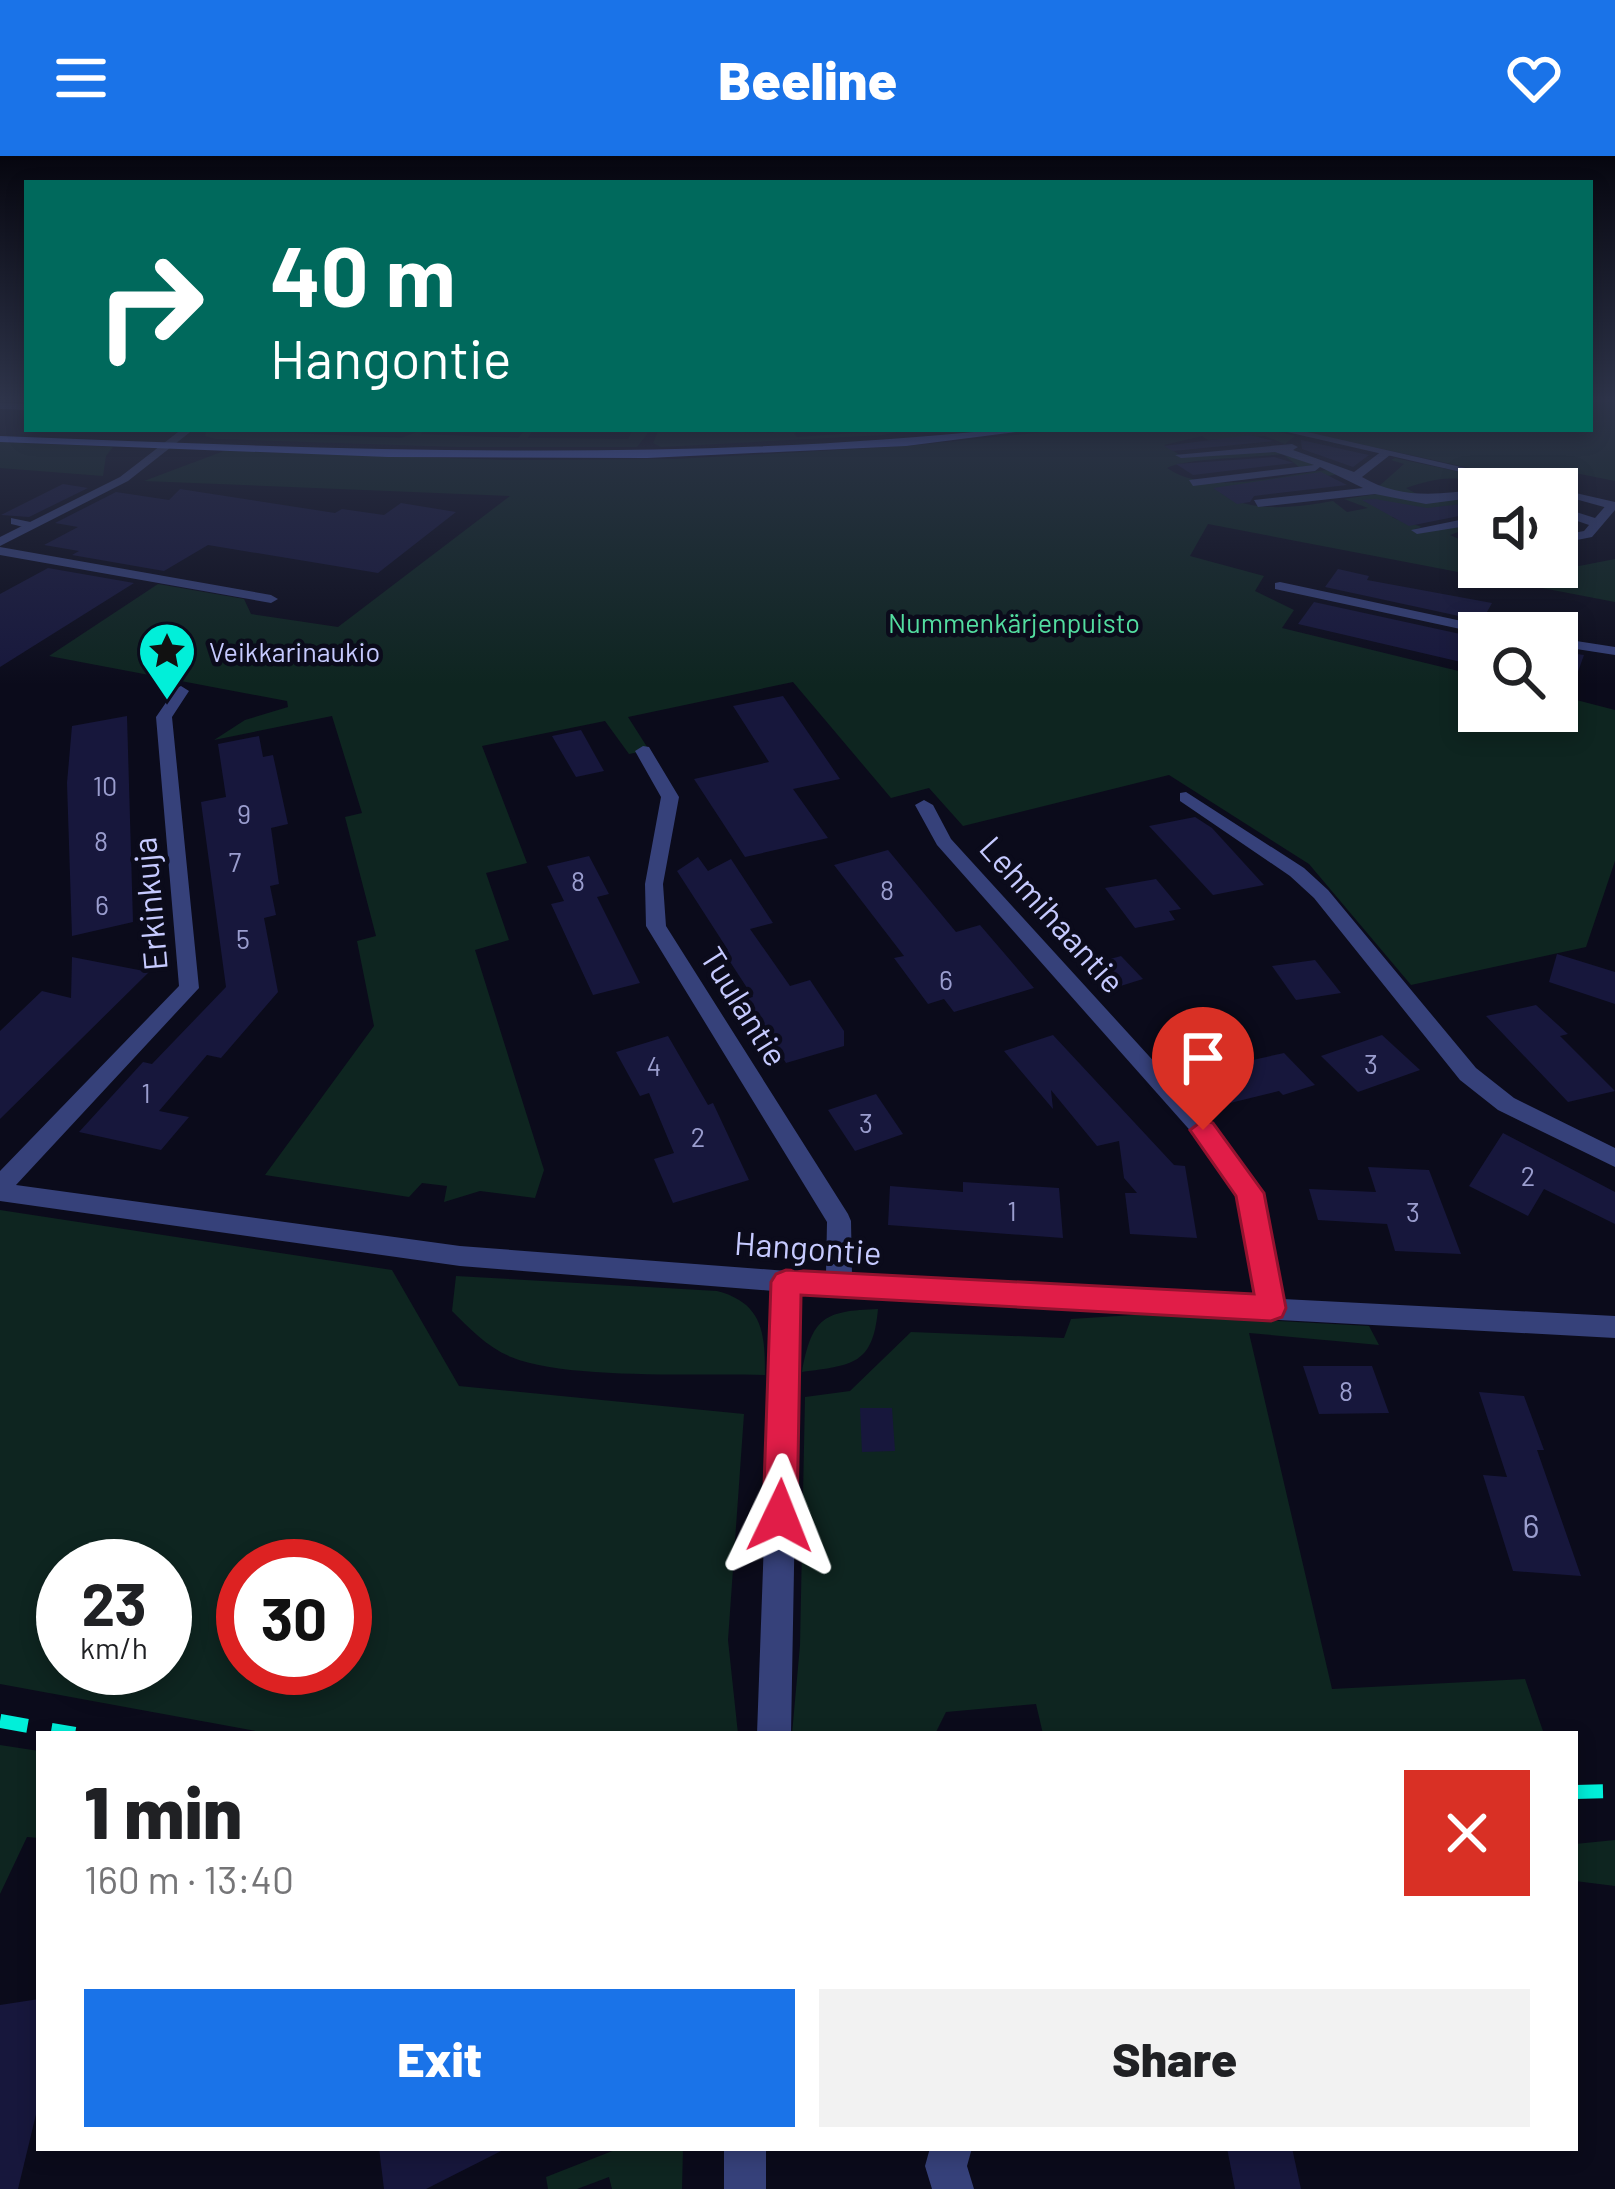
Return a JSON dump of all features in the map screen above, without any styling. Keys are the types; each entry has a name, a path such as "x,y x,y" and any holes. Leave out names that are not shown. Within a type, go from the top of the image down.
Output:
{"street":[{"path":"0,542 91,495"},
{"path":"1258,503 1331,495"},
{"path":"1400,495 1426,500 1458,496"},
{"path":"1578,496 1614,506"},
{"path":"1580,536 1614,506"},
{"path":"1578,517 1597,523"},
{"path":"15,521 34,524"},
{"path":"1417,530 1458,523"},
{"path":"0,551 271,599"},
{"path":"1280,586 1458,624"},
{"path":"1578,645 1615,651"},
{"name":"Erkinkuja","path":"0,1189 189,988 164,717 181,691"},
{"name":"Tuulantie","path":"643,751 670,797 654,884 656,926 839,1221 839,1286"},
{"path":"1186,797 1322,894 1468,1074 1506,1105 1615,1158"},
{"name":"Lehmihaantie","path":"924,805 943,841 1203,1130 1250,1193 1271,1308"},
{"name":"Hangontie","path":"0,1189 460,1256 839,1286 1615,1327"},
{"path":"774,1731 786,1282"},
{"path":"745,2189 746,2151"},
{"path":"950,2151 946,2166 953,2189"}],"green space":[{"name":"Nummenkärjenpuisto","path":"483,495 1224,495 1260,506 1333,501 1347,512 1368,508 1344,499 1458,495 1458,505 1392,517 1422,527 1415,529 1420,532 1458,526 1458,532 1450,535 1458,539 1458,572 1208,524 1190,556 1264,576 1255,591 1294,610 1282,628 1458,671 1458,732 1578,732 1578,700 1615,710 1615,861 1586,947 1411,985 1309,864 1169,775 963,826 929,788 891,798 793,682 628,717 649,750 629,754 605,721 482,746 527,863 486,873 509,940 475,950 544,1170 535,1198 480,1191 444,1202 447,1186 422,1183 409,1197 265,1175 374,1026 357,941 376,936 345,817 362,813 332,716 214,740 245,720 288,707 287,701 49,656 158,584 244,599 251,614 338,627 510,496"},
{"name":"Nummenkärjenpuisto","path":"1615,559 1615,602 1542,588 1578,588 1578,566"},
{"path":"0,1210 392,1270 459,1386 744,1414 728,1640 738,1731 256,1731 60,1695 192,1695 192,1539 36,1539 36,1691 0,1684"},
{"path":"456,1276 717,1291 744,1303 758,1322 765,1375 599,1372 511,1357 486,1343 452,1311"},
{"path":"878,1309 871,1341 857,1359 802,1372 810,1339 824,1321 845,1312"},
{"path":"1149,1314 1369,1326 1379,1345 1249,1333 1332,1689 1525,1679 1543,1731 1042,1731 1036,1704 946,1712 936,1731 792,1731 800,1645 805,1397 850,1391 911,1332 1064,1338 1071,1319"},
{"path":"0,1745 36,1751 36,1838 27,1837 0,1894"},
{"path":"1615,1840 1615,1886 1578,1881 1578,1844"},
{"path":"612,2151 683,2151 682,2189 612,2189 609,2177 577,2189 548,2189 546,2177"}],"building":[{"path":"41,495 74,495 29,517 1,515"},
{"path":"110,495 169,500 174,495 218,495 335,513 342,509 384,515 401,503 456,512 378,573 208,545 164,571 72,555 79,551 44,545 78,527 55,523"},
{"path":"1223,495 1264,495 1250,502 1237,504"},
{"path":"1362,500 1427,508 1458,504 1458,516 1409,526"},
{"path":"48,568 134,583 0,667 0,594"},
{"path":"1338,569 1369,576 1367,580 1492,603 1487,612 1458,612 1458,616 1325,587"},
{"path":"1314,602 1458,634 1458,661 1298,624"},
{"path":"783,696 840,779 793,789 828,838 745,857 694,779 769,762 733,706"},
{"path":"127,716 133,922 72,936 67,783 72,726"},
{"path":"581,730 604,771 576,777 552,736"},
{"path":"259,736 263,757 273,755 288,824 271,828 279,884 270,886 276,915 264,918 278,992 221,1058 207,1055 159,1111 189,1117 161,1150 79,1132 143,1062 152,1064 226,987 201,802 226,797 218,744"},
{"path":"1195,817 1212,828 1264,885 1213,895 1149,826"},
{"path":"888,850 956,932 980,925 1034,988 954,1012 944,999 928,1004 894,958 904,956 834,865"},
{"path":"589,856 609,894 597,897 640,983 593,995 551,904 564,901 547,866"},
{"path":"698,857 708,871 731,859 773,923 750,929 790,986 810,980 844,1031 844,1046 786,1063 723,951 728,950 677,871"},
{"path":"1156,879 1181,909 1169,911 1175,920 1135,928 1105,888"},
{"path":"1557,954 1615,972 1615,1004 1549,982"},
{"path":"1121,956 1143,979 1111,989 1089,965"},
{"path":"72,957 149,972 0,1119 0,1031 42,991 71,998"},
{"path":"1315,960 1341,993 1296,1000 1272,966"},
{"path":"1536,1005 1568,1034 1560,1036 1615,1091 1568,1102 1486,1016"},
{"path":"1053,1035 1174,1165 1185,1166 1197,1238 1130,1234 1125,1193 1137,1193 1124,1178 1119,1141 1097,1146 1051,1090 1053,1109 1004,1051"},
{"path":"1382,1035 1420,1070 1358,1092 1321,1056"},
{"path":"668,1036 708,1105 713,1103 749,1180 673,1203 654,1159 674,1153 649,1093 640,1096 616,1052"},
{"path":"1284,1053 1315,1085 1226,1104 1198,1072"},
{"path":"876,1094 903,1134 855,1151 828,1110"},
{"path":"1503,1133 1615,1192 1615,1224 1544,1189 1528,1216 1469,1186"},
{"path":"1368,1167 1429,1170 1461,1254 1395,1251 1387,1224 1318,1220 1309,1189 1376,1192"},
{"path":"963,1182 1059,1188 1063,1238 888,1225 890,1186 963,1192"},
{"path":"1303,1366 1372,1366 1389,1413 1319,1414"},
{"path":"1479,1392 1524,1396 1544,1450 1537,1450 1581,1576 1513,1571 1483,1475 1507,1477"},
{"path":"860,1408 892,1408 895,1451 862,1452"},
{"path":"36,1999 36,2114 18,2189 0,2189 0,2005"},
{"path":"379,2151 501,2151 426,2189 384,2189"},
{"path":"1228,2151 1293,2151 1301,2189 1235,2189"}],"railway":[{"path":"0,1721 58,1731"},
{"path":"1578,1792 1615,1791"}],"place":[{"name":"Veikkarinaukio","path":"167,702"}],"route":[{"path":"780,1516 786,1282 1271,1308 1250,1193 1203,1130"}]}
